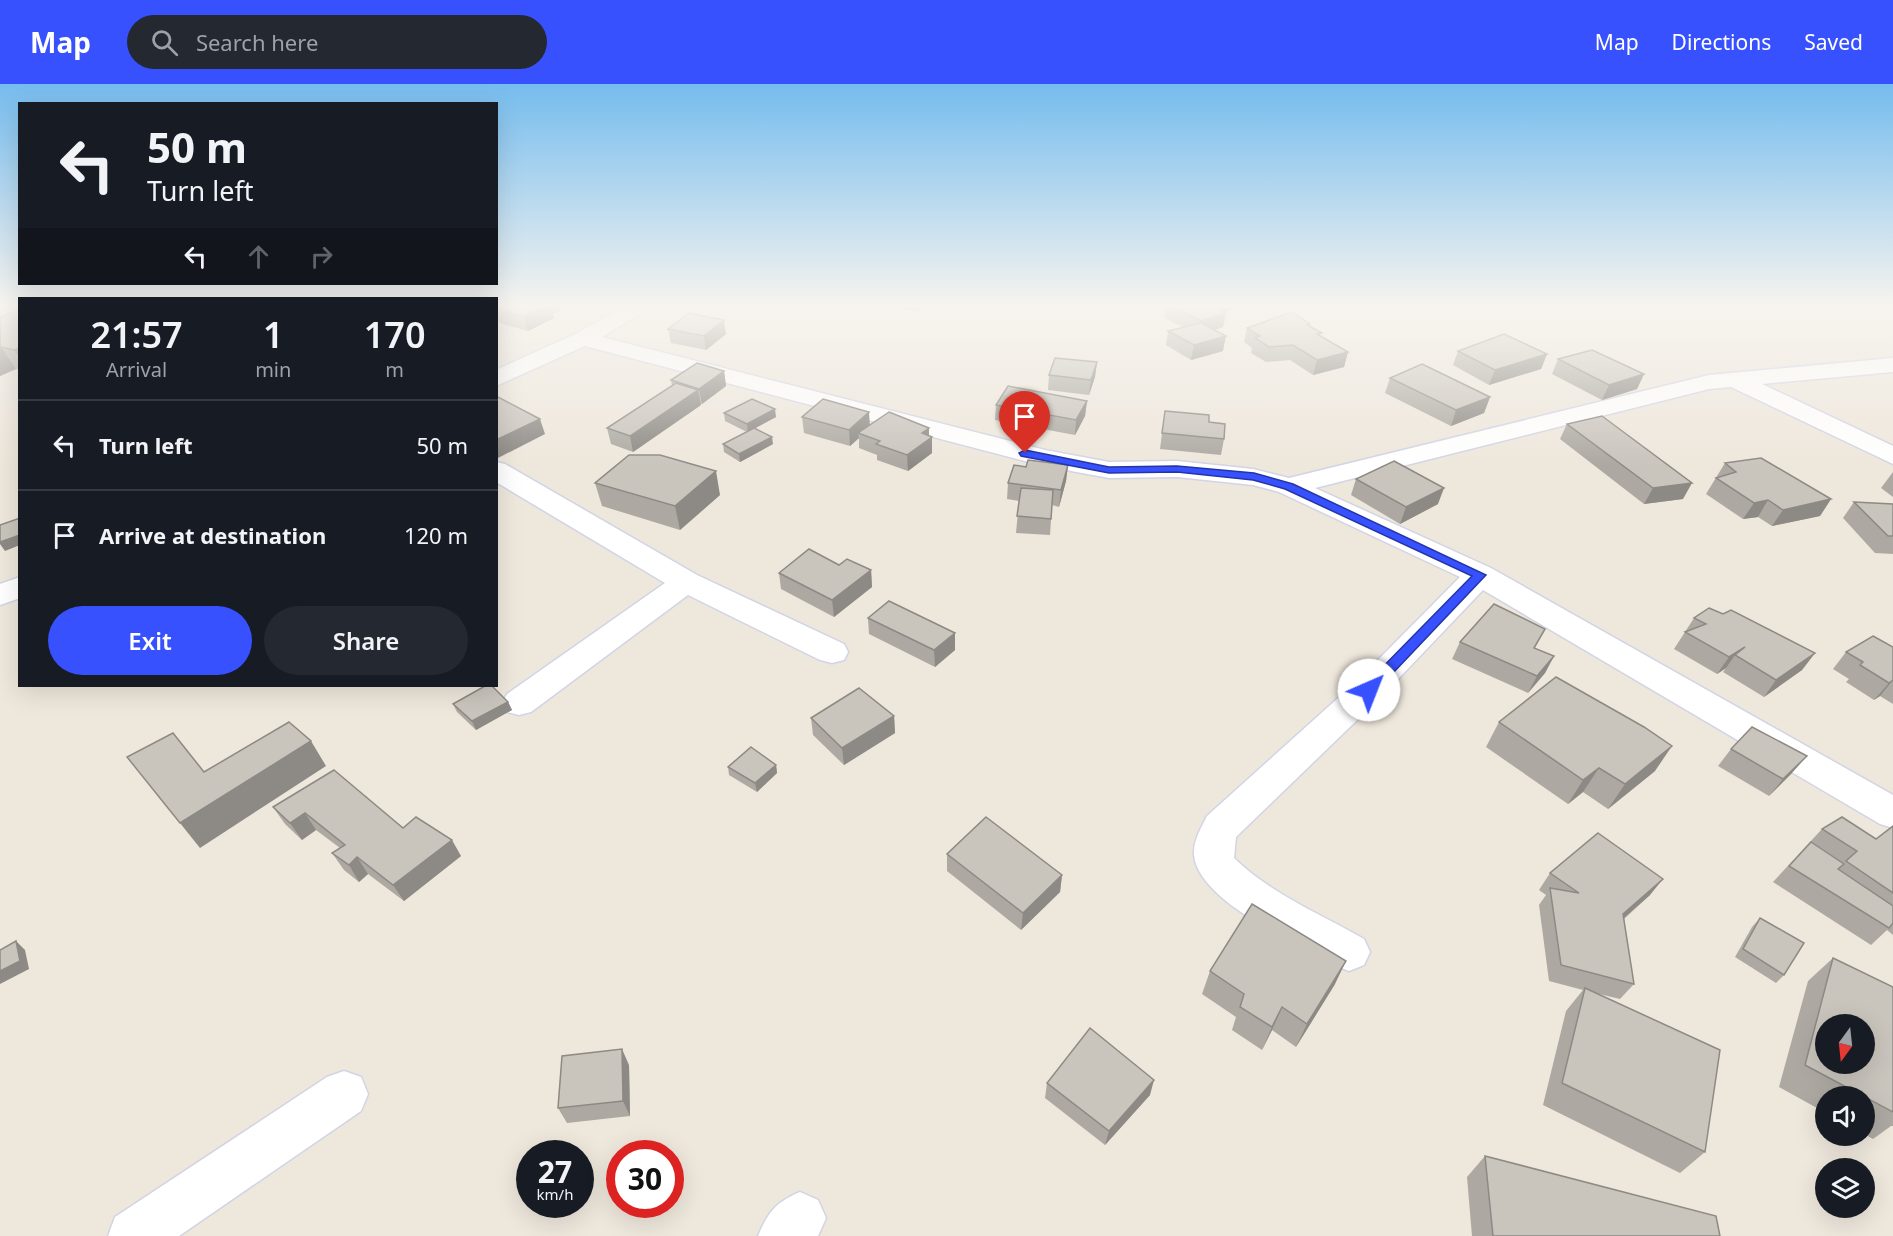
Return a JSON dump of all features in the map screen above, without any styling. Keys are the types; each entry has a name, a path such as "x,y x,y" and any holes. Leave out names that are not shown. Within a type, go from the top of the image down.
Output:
{"street":[{"path":"498,378 540,359"},
{"path":"660,359 1044,458 1109,470 1177,469 1254,477 1289,486 1480,575 1893,813"},
{"path":"1289,486 1697,384 1893,365"},
{"path":"1733,379 1893,456"},
{"path":"498,471 686,582 832,652"},
{"path":"1349,952 1249,893 1218,869 1212,843 1221,827 1369,690 1480,575"},
{"path":"519,703 686,582"},
{"path":"0,595 18,588"},
{"path":"134,1236 344,1094"}],"building":[{"path":"1055,359 1097,362 1091,380 1049,375"},
{"path":"1473,359 1532,359 1495,370"},
{"path":"1558,359 1611,359 1644,374 1609,385"},
{"path":"697,363 724,371 699,389 671,380"},
{"path":"1422,364 1490,397 1456,410 1390,378"},
{"path":"676,383 698,390 630,436 607,428"},
{"path":"1008,386 1087,401 1076,420 996,405"},
{"path":"498,397 540,419 498,439"},
{"path":"752,399 775,409 747,424 724,413"},
{"path":"823,399 869,412 849,430 802,417"},
{"path":"1165,411 1209,415 1209,422 1225,424 1224,439 1162,433"},
{"path":"889,412 929,428 922,433 932,437 907,455 876,444 880,441 858,433"},
{"path":"1602,416 1692,483 1653,488 1567,424"},
{"path":"754,428 772,437 739,454 723,444"},
{"path":"629,455 660,455 716,471 675,506 595,483"},
{"path":"1761,458 1831,499 1783,510 1768,500 1754,503 1716,478 1736,472 1725,463"},
{"path":"1028,460 1068,465 1061,490 1008,483 1014,465 1026,467"},
{"path":"1394,461 1444,488 1406,507 1356,479"},
{"path":"1021,488 1053,490 1051,519 1017,516"},
{"path":"1854,502 1893,504 1893,536 1888,536"},
{"path":"18,519 18,536 0,542 0,525"},
{"path":"809,549 839,565 847,559 871,570 832,600 779,573"},
{"path":"889,601 955,633 934,650 868,618"},
{"path":"1494,604 1545,629 1534,648 1554,656 1537,676 1460,642"},
{"path":"1709,608 1723,614 1731,610 1815,653 1776,680 1735,655 1745,647 1729,657 1685,632 1706,624 1694,618"},
{"path":"1873,636 1893,647 1893,680 1889,683 1860,665 1863,662 1846,652"},
{"path":"1556,677 1644,727 1672,746 1625,784 1599,768 1583,780 1499,722"},
{"path":"483,687 493,687 508,702 472,721 453,704"},
{"path":"859,688 894,716 842,748 811,718"},
{"path":"289,722 311,741 180,823 127,757 173,733 204,772"},
{"path":"1752,727 1807,756 1783,779 1731,749"},
{"path":"751,747 776,765 755,783 728,767"},
{"path":"334,770 403,828 416,817 452,840 393,885 357,857 349,865 332,853 345,845 305,813 290,823 273,807"},
{"path":"986,817 1062,875 1023,913 947,854"},
{"path":"1842,817 1876,839 1893,826 1893,893 1846,861 1857,851 1822,829"},
{"path":"1598,833 1663,879 1623,914 1634,984 1561,965 1550,888 1579,893 1550,873"},
{"path":"1811,842 1844,864 1838,869 1893,906 1893,923 1889,928 1789,866"},
{"path":"1252,904 1346,961 1307,1024 1282,1007 1272,1027 1240,1007 1244,994 1210,971"},
{"path":"1760,918 1804,943 1784,975 1743,949"},
{"path":"16,941 20,961 0,971 0,950"},
{"path":"1833,958 1893,987 1893,1112 1875,1102 1875,1086 1844,1086 1822,1074 1875,1074 1875,1014 1818,1014"},
{"path":"1585,988 1720,1050 1705,1152 1562,1083"},
{"path":"1815,1027 1815,1070 1805,1065"},
{"path":"1090,1028 1154,1080 1109,1131 1047,1083"},
{"path":"622,1049 623,1101 558,1108 562,1056"},
{"path":"1485,1156 1716,1216 1720,1236 1493,1236"}],"route":[{"path":"1025,453 1109,470 1177,469 1254,477 1289,486 1480,575 1369,690"}]}
